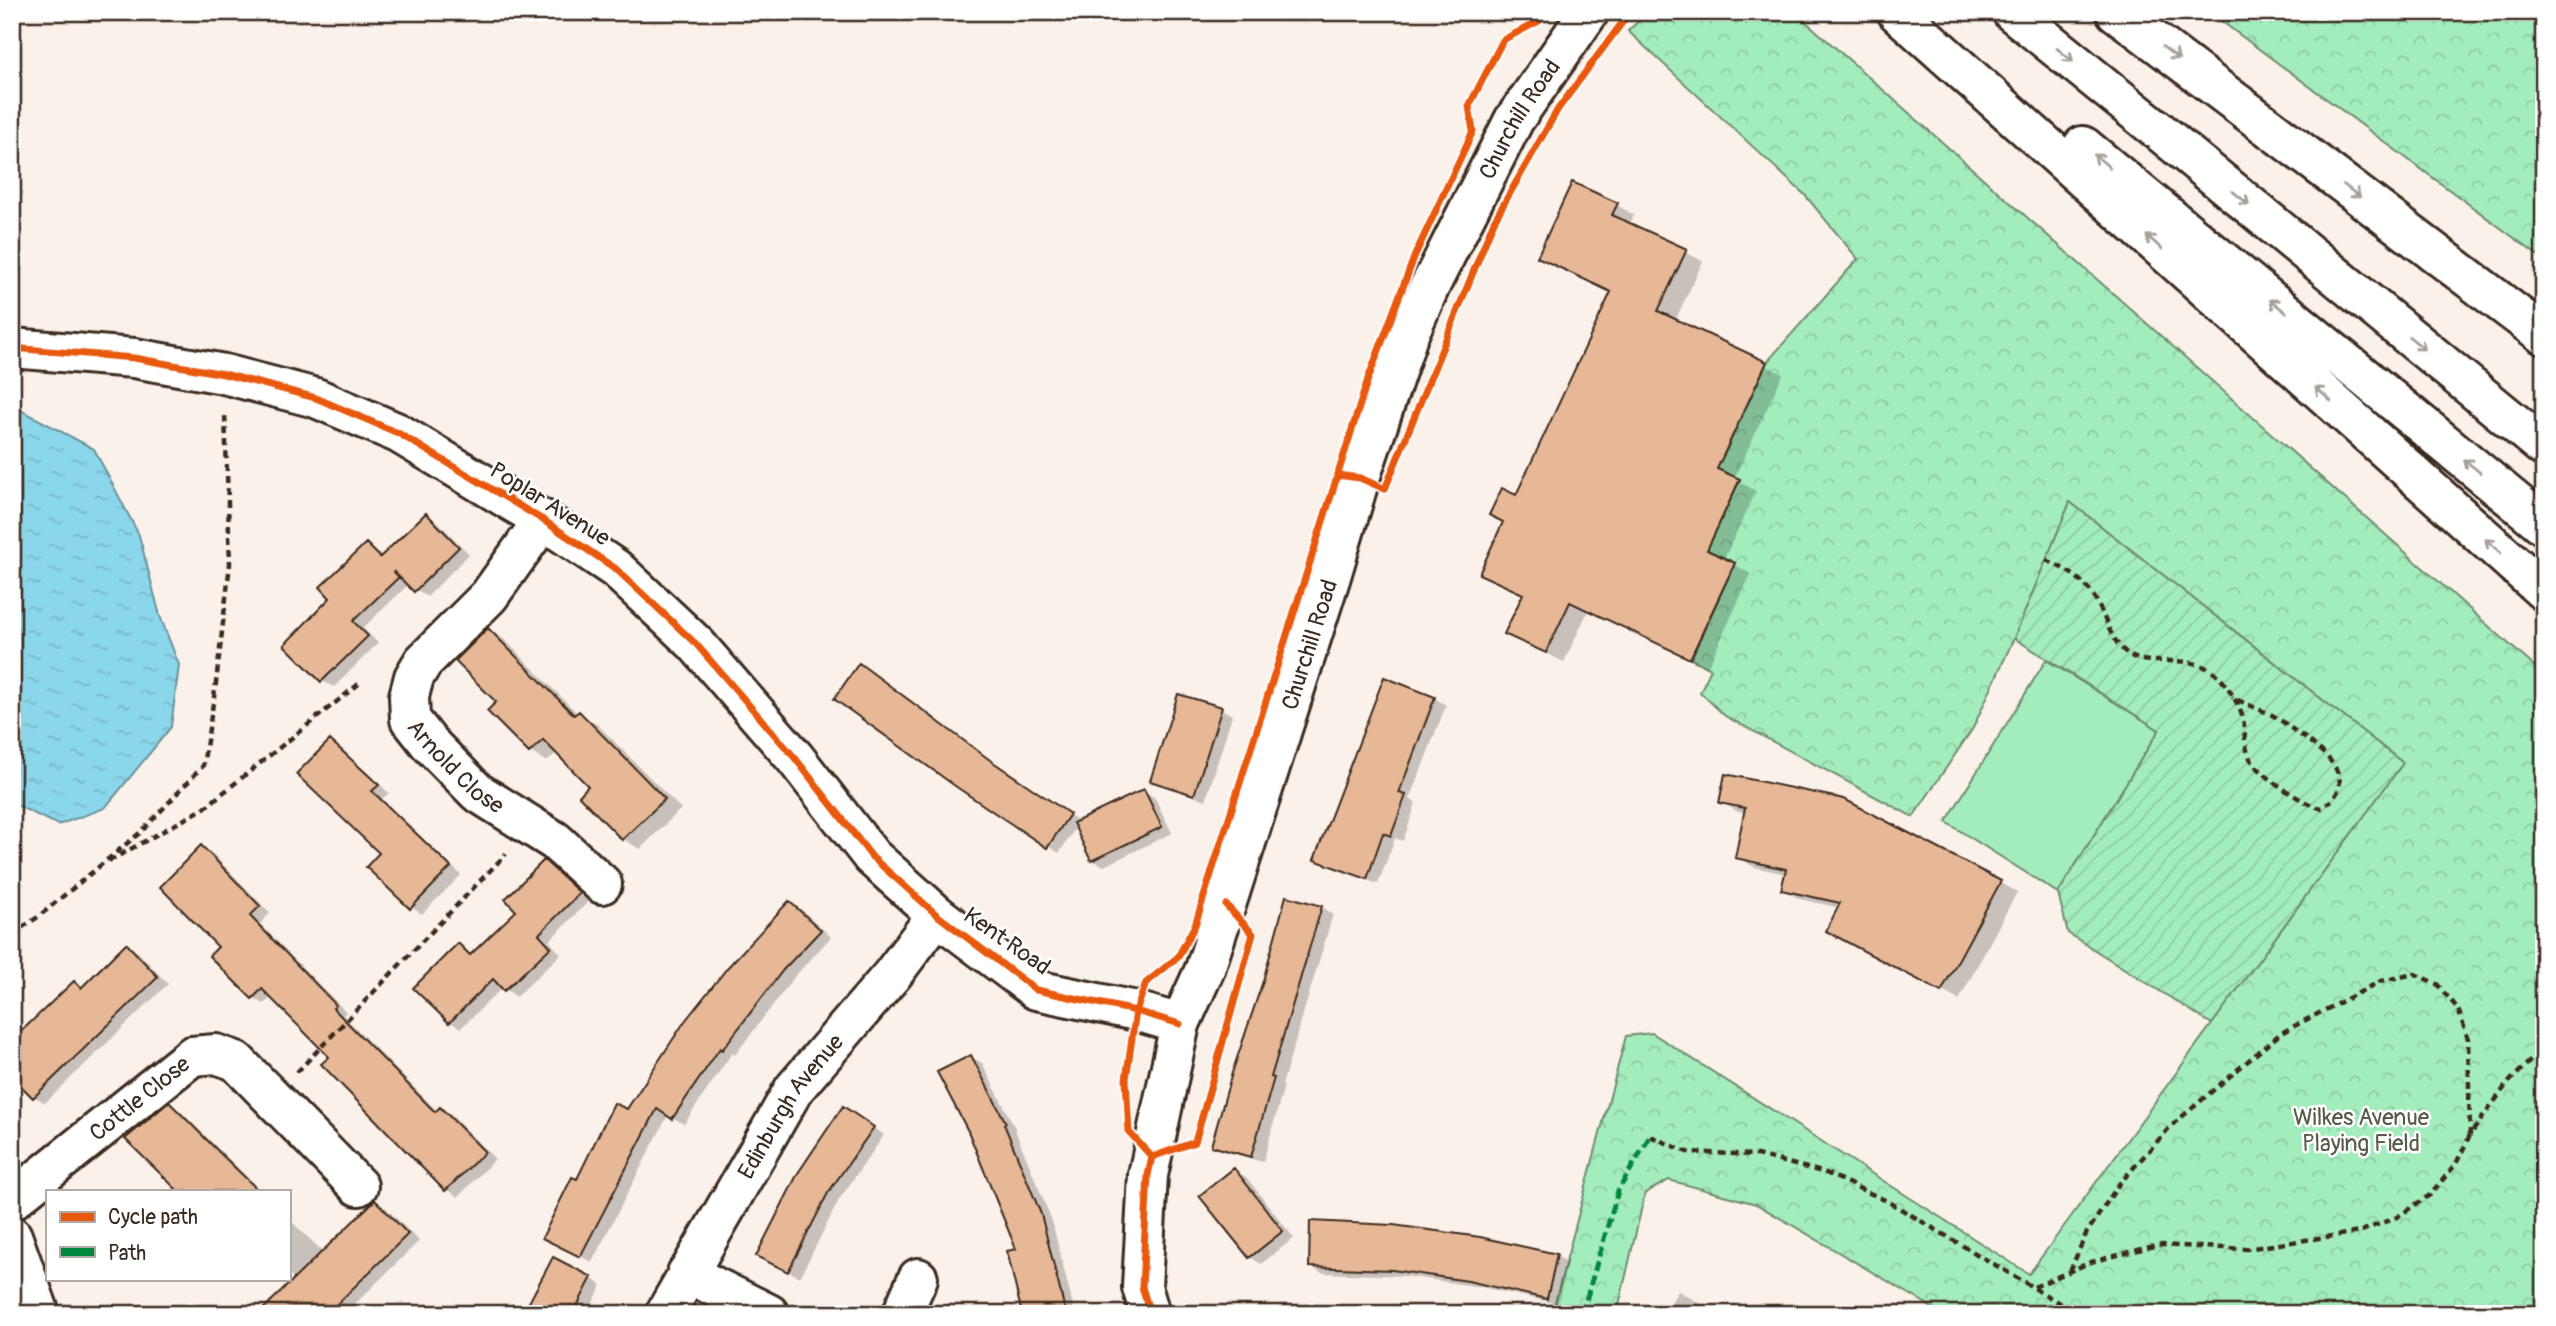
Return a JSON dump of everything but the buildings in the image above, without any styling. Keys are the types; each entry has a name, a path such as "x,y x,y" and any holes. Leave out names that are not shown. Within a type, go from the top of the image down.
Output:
{"main road":[{"name":"Churchill Road","path":"1150,1314 1142,1287 1148,1175 1180,1024 1205,969 1360,478 1408,336 1514,120 1589,12"},
{"path":"1897,12 2544,591"},
{"path":"1921,12 2544,525"},
{"path":"2012,12 2544,447"},
{"path":"2116,12 2544,335"},
{"name":"Poplar Avenue","path":"12,348 134,358 224,374 316,398 398,433 543,520 616,569 696,644 795,758 872,857 937,915"},
{"name":"Arnold Close","path":"543,520 489,596 423,662 414,677 409,696 410,719 429,743 477,792 555,841 602,884"},
{"name":"Kent Road","path":"937,915 1035,989 1136,1011 1180,1024"},
{"name":"Edinburgh Avenue","path":"665,1314 794,1089 892,975 937,915"},
{"name":"Cottle Close","path":"12,1200 192,1056 216,1054 236,1060 358,1186"},
{"path":"12,1236 40,1314"},
{"path":"687,1273 769,1314"},
{"path":"902,1314 918,1278"}],"path":[{"path":"12,934 38,917 142,831 203,766 230,564 224,374"},
{"path":"2046,560 2076,576 2091,591 2105,625 2129,655 2144,661 2186,661 2204,666 2219,677 2243,716 2249,757 2258,768 2309,806 2321,808 2332,802 2340,788 2339,774 2328,756 2273,715 2232,697"},
{"path":"99,866 203,809 360,683"},
{"path":"272,1098 532,827"},
{"path":"2070,1271 2085,1234 2119,1184 2171,1126 2281,1033 2381,981 2415,974 2437,984 2458,1009 2468,1039 2470,1135"},
{"path":"2034,1287 2091,1262 2158,1245 2246,1249 2359,1232 2398,1217 2430,1195 2456,1164 2470,1135 2507,1084 2544,1047"},
{"path":"1650,1136 1687,1152 1756,1155 1826,1173 1889,1202 2078,1314"}],"green space":[{"name":"Wilkes Avenue Playing Field","path":"1648,12 1795,12 2544,675 2544,1314 1940,1314 1756,1204 1669,1180 1645,1193 1617,1314 1552,1314 1626,1036 1652,1033 2029,1274 2403,763 2070,502 2014,638 1973,728 1913,817 1725,716 1700,692 1711,669 1691,659 1735,563 1707,550 1740,480 1701,461 1724,455 1767,362 1858,259 1805,195 1628,31"},
{"path":"2209,12 2544,12 2544,260"},
{"path":"2070,502 2403,763 2212,1024 2068,933 2058,893 2159,730 2014,638"},
{"path":"2046,660 2159,730 2058,893 1946,822"}],"water":[{"path":"12,409 19,409 94,449 139,535 160,616 179,665 171,727 105,808 58,825 12,803"}],"marked path":[{"path":"1582,1314 1618,1191 1650,1136"}],"cycle path":[{"path":"1152,1157 1129,1132 1126,1079 1136,1011 1146,983 1178,957 1195,925 1368,379 1415,255 1473,131 1469,106 1503,40 1539,21 1545,12"},
{"path":"1337,475 1360,478 1385,489 1494,221 1558,109 1630,12"},
{"path":"12,348 134,358 224,374 316,398 398,433 543,520 616,569 696,644 795,758 872,857 937,915 1036,990 1136,1011 1180,1024"},
{"path":"1152,1157 1195,1142 1253,934 1226,905"},
{"path":"1150,1314 1142,1287 1148,1175 1152,1157"}]}
